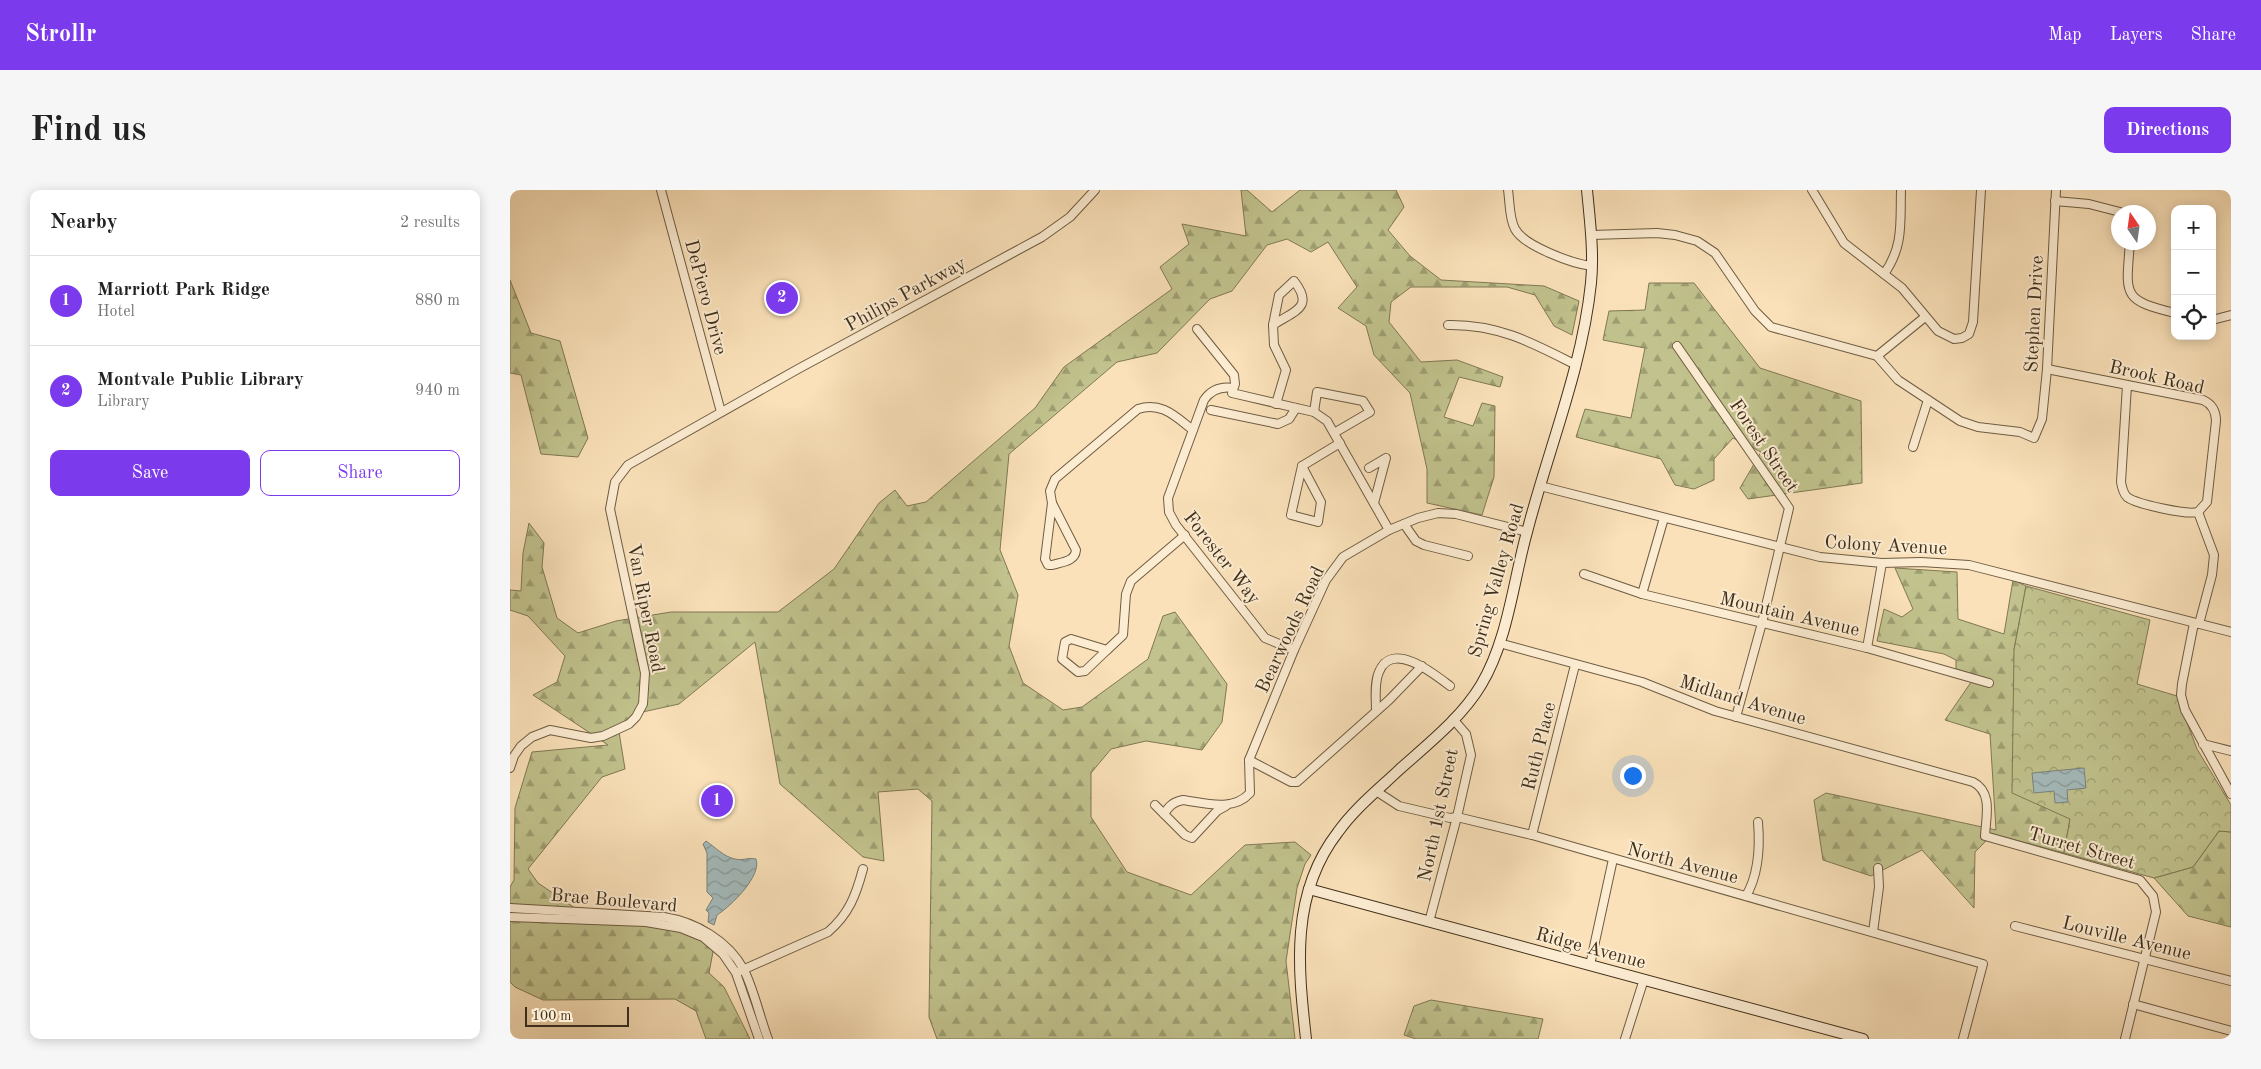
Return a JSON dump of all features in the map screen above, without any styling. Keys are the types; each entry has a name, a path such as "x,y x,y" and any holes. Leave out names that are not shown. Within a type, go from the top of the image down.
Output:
{"street":[{"name":"DePiero Drive","path":"661,190 721,412"},
{"name":"Philips Parkway","path":"721,412 1042,237 1070,218 1095,190"},
{"path":"1508,190 1512,220 1519,235 1574,263 1592,266"},
{"name":"Spring Valley Road","path":"1306,1039 1299,973 1299,945 1304,908 1318,865 1336,833 1376,791 1453,719 1481,684 1499,643 1527,532 1576,365 1589,297 1592,266 1588,190"},
{"path":"1812,190 1844,242 1855,253 1906,292 1925,317 1945,336 1958,339 1969,334 1973,322 1980,190"},
{"path":"1884,274 1895,258 1898,247 1901,190"},
{"name":"Stephen Drive","path":"1928,400 1969,425 2020,432 2034,438 2042,419 2047,369 2056,190"},
{"path":"2055,201 2090,204 2111,210"},
{"path":"1591,234 1656,233 1686,237 1697,241 1715,253 1755,311 1771,328 1877,356 1898,380 1928,400 1913,447"},
{"path":"2130,250 2128,286 2130,293 2134,299 2145,306 2171,312"},
{"path":"1273,325 1300,307 1304,302 1303,292 1294,281 1279,295 1273,325 1274,345 1286,370 1276,404"},
{"path":"2216,319 2231,316"},
{"path":"1877,356 1925,317"},
{"path":"1448,324 1475,325 1506,332 1576,365"},
{"path":"1197,329 1234,375 1232,393 1314,412 1327,421 1389,530"},
{"name":"Forest Street","path":"1677,346 1789,508 1778,548 1762,623 1736,717"},
{"name":"Brook Road","path":"2047,369 2208,402 2215,412 2216,421 2206,502 2198,512"},
{"path":"2127,384 2121,482 2124,493 2133,500 2186,513 2198,512 2214,555 2212,575 2197,623 2181,695 2185,710 2231,794"},
{"name":"Forester Way","path":"1233,388 1220,388 1208,394 1201,406 1168,505 1171,519 1265,638 1294,650"},
{"path":"1314,412 1318,392 1363,401 1370,412 1334,433"},
{"path":"1052,503 1076,550 1076,554 1071,559 1052,566 1046,563 1045,560 1052,503 1050,491 1055,479 1138,409 1146,406 1160,407 1167,410 1193,430"},
{"path":"1211,410 1278,424 1289,419 1296,408"},
{"name":"Van Riper Road","path":"510,768 514,756 521,746 539,733 550,730 591,738 602,736 626,726 640,711 645,694 645,673 610,509 612,490 622,472 635,460 721,412"},
{"path":"1302,466 1321,502 1318,522 1291,515 1302,466 1340,443"},
{"path":"1369,468 1386,458 1374,503"},
{"name":"Colony Avenue","path":"1540,486 1778,548 1820,557 1882,563 1921,562 1969,566 2231,632"},
{"name":"Bearwoods Road","path":"1155,805 1185,835 1192,838 1218,811 1228,805 1240,802 1250,793 1249,760 1294,650 1326,580 1343,557 1389,530 1438,513 1456,514 1527,532"},
{"path":"1642,594 1664,518"},
{"path":"1404,524 1416,541 1424,545 1468,556"},
{"path":"1107,650 1071,639 1065,642 1062,659 1076,671 1082,672 1107,650 1123,635 1126,594 1131,581 1185,535"},
{"path":"1867,648 1882,563"},
{"name":"Mountain Avenue","path":"1584,574 1642,594 1867,648 1989,684"},
{"name":"Midland Avenue","path":"1499,643 1642,682 1692,703 1736,717 1973,782 1978,785"},
{"path":"1376,711 1378,673 1386,661 1398,658 1422,666 1429,669 1450,686"},
{"name":"Ruth Place","path":"1532,836 1575,665"},
{"path":"1249,760 1291,782 1297,782 1407,684 1422,666"},
{"name":"North 1st Street","path":"1430,922 1471,755 1466,734 1453,719"},
{"path":"2203,744 2231,751"},
{"name":"Turret Street","path":"1978,785 1987,800 1985,836 2133,877 2145,884 2153,896 2156,912 2144,958"},
{"name":"North Avenue","path":"1376,791 1399,806 1450,818 1457,817 1532,836 1983,964 1963,1039"},
{"path":"1164,814 1172,804 1183,800 1228,805"},
{"path":"1746,896 1753,879 1759,850 1758,822"},
{"path":"1590,965 1613,859"},
{"path":"1873,932 1879,887 1878,868"},
{"path":"736,973 819,937 838,924 851,905 860,884 862,869"},
{"name":"Ridge Avenue","path":"1310,889 1863,1039"},
{"name":"Brae Boulevard","path":"510,908 645,919 681,928 703,937 722,954 736,973 759,1039"},
{"name":"Brae Boulevard","path":"510,917 682,920 703,929 730,952 744,970 768,1039"},
{"name":"Brae Boulevard","path":"510,922 523,918"},
{"name":"Louville Avenue","path":"2015,926 2231,981"},
{"path":"2125,1039 2144,958"},
{"path":"1625,1039 1644,979"},
{"path":"2133,1004 2231,1031"}],"green space":[{"path":"1241,190 1247,190 1272,212 1300,190 1396,190 1404,207 1388,230 1410,256 1441,280 1544,286 1579,301 1572,335 1554,326 1535,295 1507,287 1411,287 1391,302 1389,322 1421,362 1457,360 1503,377 1500,387 1459,377 1444,417 1473,426 1482,403 1495,406 1494,477 1482,515 1427,503 1427,469 1410,393 1374,355 1366,326 1338,308 1357,287 1328,242 1311,252 1287,239 1267,245 1232,291 1210,299 1157,353 1117,362 1009,454 1000,550 1018,595 1009,646 1023,683 1063,710 1082,707 1148,659 1163,616 1175,612 1227,684 1222,722 1202,750 1146,741 1111,749 1091,773 1091,817 1127,872 1191,895 1245,845 1295,842 1311,855 1305,864 1297,888 1286,961 1295,1039 937,1039 929,1017 932,801 918,789 878,792 884,861 863,857 780,784 755,642 679,704 638,713 619,732 625,769 602,777 528,869 538,883 591,919 687,927 715,941 709,973 724,987 750,1039 706,1039 696,1011 675,999 543,1000 515,987 510,982 510,887 514,880 515,808 532,752 608,745 533,695 557,682 565,656 528,616 510,610 510,590 521,591 523,553 529,523 544,543 542,567 557,618 578,633 616,621 671,612 778,612 834,569 879,503 895,490 907,506 926,502 1035,408 1064,367 1172,289 1160,267 1189,244 1182,224 1246,236"},
{"path":"510,280 531,333 560,341 588,438 578,457 541,454 521,375 510,373"},
{"path":"1649,283 1694,283 1760,368 1861,401 1862,483 1748,499 1740,488 1761,452 1733,438 1714,459 1714,480 1694,489 1675,485 1661,459 1576,437 1585,409 1631,418 1645,348 1603,340 1609,311 1645,310"},
{"path":"1895,568 1957,572 1958,619 2004,634 2013,580 2026,586 2014,650 2070,819 2064,853 1993,834 1975,852 1974,908 1922,850 1871,876 1823,860 1814,800 1826,793 1996,830 1990,734 1945,720 1976,675 1956,669 1956,660 1944,654 1877,641 1884,609 1902,617 1913,609"},
{"path":"2026,586 2150,620 2137,684 2177,696 2197,749 2231,805 2231,832 2219,831 2193,867 2154,878 2064,853 2070,819 2012,793 2014,650"},
{"path":"2219,831 2231,832 2231,927 2188,916 2154,878 2193,867"},
{"path":"1431,1000 1543,1019 1538,1039 1416,1039 1404,1035 1414,1006"}],"water":[{"path":"2084,768 2086,788 2067,790 2068,802 2055,803 2054,791 2034,793 2032,773"},
{"path":"706,841 731,858 756,859 757,866 750,882 730,905 717,915 714,925 708,922 709,913 706,910 713,898 707,892 707,853 703,844"}],"place":[{"name":"Montvale Public Library","path":"782,298"},
{"name":"Marriott Park Ridge","path":"717,801"}]}
